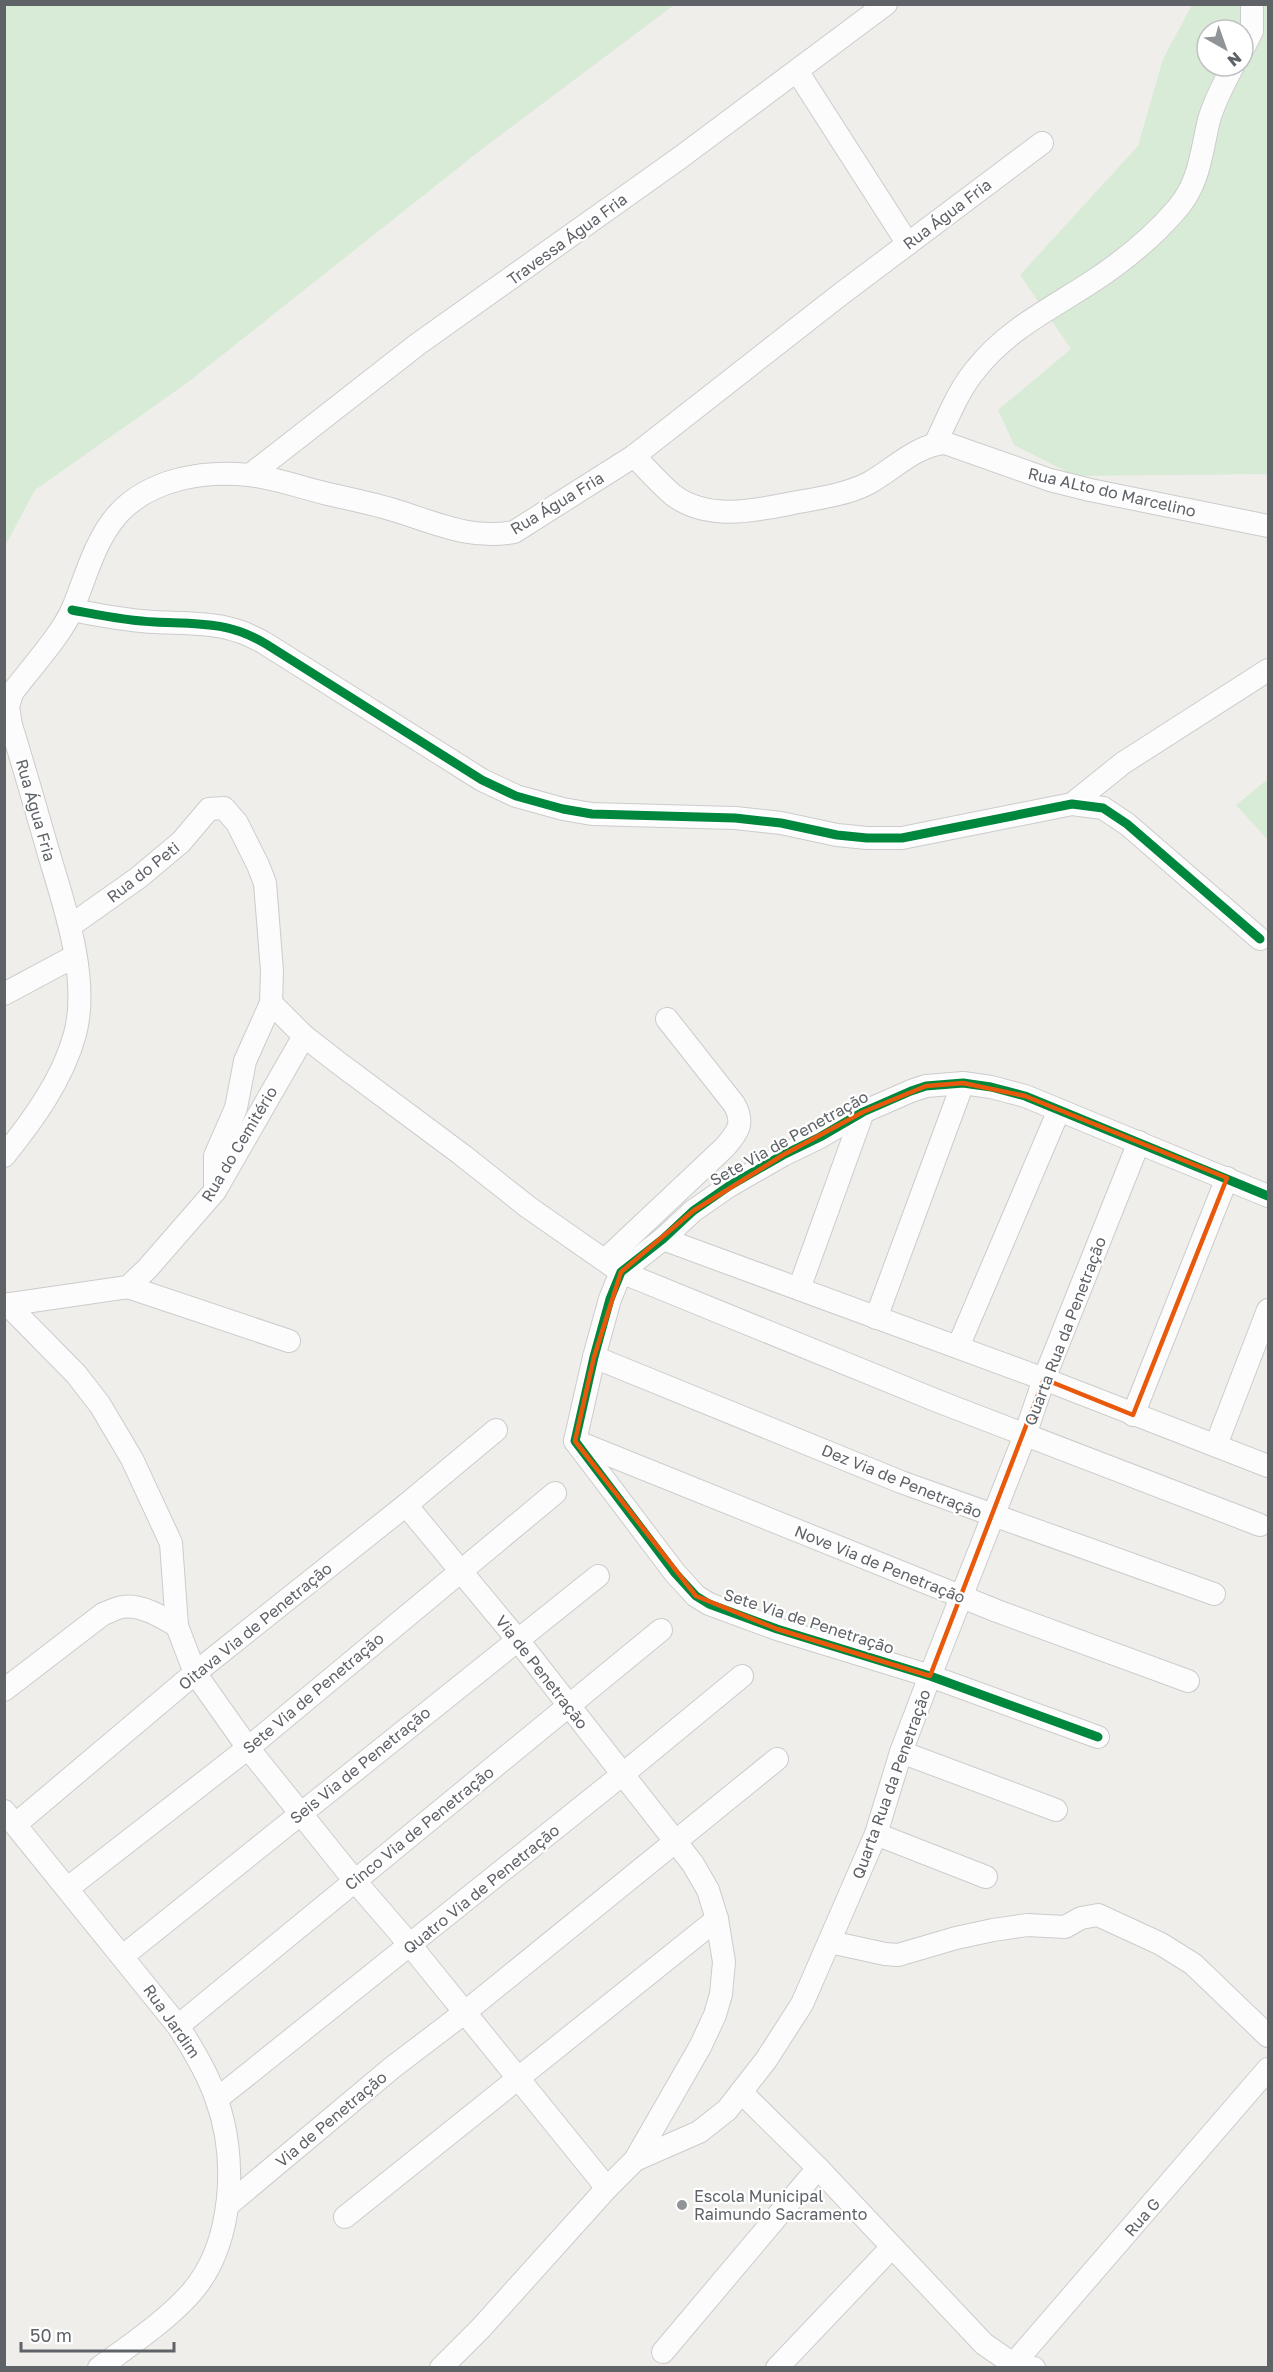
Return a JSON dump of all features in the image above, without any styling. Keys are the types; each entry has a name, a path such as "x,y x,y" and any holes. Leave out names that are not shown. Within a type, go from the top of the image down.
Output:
{"street":[{"name":"Travessa Água Fria","path":"250,475 418,344 577,232 886,4"},
{"path":"797,71 908,244"},
{"path":"634,456 675,496 715,511 735,513 809,500 865,484 916,452 935,444 964,385 991,352 1021,327 1109,271 1178,208 1188,195 1202,163 1210,120 1227,78"},
{"name":"Rua Água Fria","path":"4,1156 22,1134 53,1084 75,1034 79,999 70,926 9,714 8,694 44,651 72,610 85,572 117,514 137,497 168,483 208,474 250,475 398,511 476,535 495,536 514,532 634,456 1042,143"},
{"name":"Rua ALto do Marcelino","path":"935,444 953,445 1018,470 1090,490 1269,526"},
{"path":"72,610 146,621 210,623 240,630 483,780 516,796 563,809 609,816 664,814 735,818 781,823 837,835 902,838 1072,804 1092,805 1115,814 1260,939"},
{"path":"1072,804 1123,763 1269,670"},
{"name":"Rua do Peti","path":"70,926 138,879 182,843 209,809 222,807 230,814 258,865 265,883 272,971 271,1003"},
{"path":"4,994 75,956"},
{"path":"215,1191 213,1170 218,1145 236,1108 245,1061 271,1003 304,1036 528,1207 613,1266 1025,1436 1260,1525"},
{"path":"613,1266 725,1147 738,1130 740,1118 734,1104 667,1019"},
{"name":"Rua do Cemitério","path":"128,1287 147,1269 215,1191 304,1036"},
{"path":"876,1318 963,1083"},
{"name":"Sete Via de Penetração","path":"1098,1737 930,1676 746,1619 696,1596 656,1550 575,1442 610,1299 613,1266 663,1239 693,1211 729,1186 863,1112 926,1086 963,1083 991,1087 1025,1096 1269,1196"},
{"path":"958,1347 1059,1110"},
{"path":"799,1289 863,1112"},
{"name":"Quarta Rua da Penetração","path":"635,2160 699,2132 727,2110 766,2060 801,2004 876,1834 901,1752 1025,1436 1044,1379 1139,1142"},
{"path":"1133,1415 1227,1178"},
{"path":"663,1239 1044,1379 1269,1466"},
{"path":"6,1305 128,1287 289,1341"},
{"path":"6,1305 76,1374 100,1405 132,1459 171,1543 177,1626 195,1673 248,1748 607,2188"},
{"path":"1216,1445 1269,1310"},
{"name":"Dez Via de Penetração","path":"594,1357 992,1517 1214,1594"},
{"name":"Oitava Via de Penetração","path":"10,1818 406,1505 496,1430"},
{"name":"Nove Via de Penetração","path":"575,1442 997,1611 1188,1681"},
{"name":"Sete Via de Penetração","path":"68,1888 248,1748 555,1493"},
{"name":"Via de Penetração","path":"406,1505 517,1639 676,1841 708,1890 717,1919 724,1962 715,2015 700,2047 635,2160 481,2328 441,2367"},
{"name":"Seis Via de Penetração","path":"123,1956 598,1575"},
{"path":"4,1690 103,1614 123,1607 138,1609 157,1615 177,1626"},
{"name":"Cinco Via de Penetração","path":"178,2026 661,1630"},
{"name":"Quatro Via de Penetração","path":"217,2099 411,1946 742,1676"},
{"path":"901,1752 1056,1810"},
{"name":"Via de Penetração","path":"228,2205 393,2067 464,2013 777,1759"},
{"name":"Rua Jardim","path":"10,1818 178,2026 200,2061 217,2099 228,2151 228,2205 214,2252 202,2278 173,2311 99,2367"},
{"path":"876,1834 986,1877"},
{"path":"830,1942 898,1955 993,1930 1027,1925 1065,1927 1081,1918 1098,1915 1161,1944 1193,1964 1269,2036"},
{"path":"345,2217 717,1919"},
{"name":"Rua G","path":"741,2092 818,2168 984,2344 1019,2366 1269,2069"},
{"path":"663,2352 818,2168"},
{"path":"777,2367 891,2248"}],"highlighted area":[{"path":"963,1083 1025,1096 1227,1178 1133,1415 1044,1379 930,1676 777,1629 696,1596 575,1441 594,1357 621,1272 693,1211 783,1155 863,1112 926,1086"}],"green space":[{"path":"5,4 674,5 482,149 187,383 35,490 5,546"},
{"path":"1192,5 1268,5 1268,474 1075,476 1014,445 998,410 1071,349 1020,275 1138,146 1163,59"},
{"path":"1268,779 1268,840 1236,805"}],"cycle path":[{"path":"72,610 113,618 212,625 239,631 266,644 482,780 516,796 563,809 592,814 735,818 781,823 837,835 902,838 1072,804 1103,808 1127,824 1260,939"},
{"path":"1098,1737 930,1676 777,1629 709,1604 696,1596 675,1573 575,1441 610,1299 621,1272 663,1239 693,1211 729,1186 863,1112 926,1086 963,1083 991,1087 1025,1096 1268,1196"}],"place":[{"name":"Escola Municipal Raimundo Sacramento","path":"682,2205"}]}
